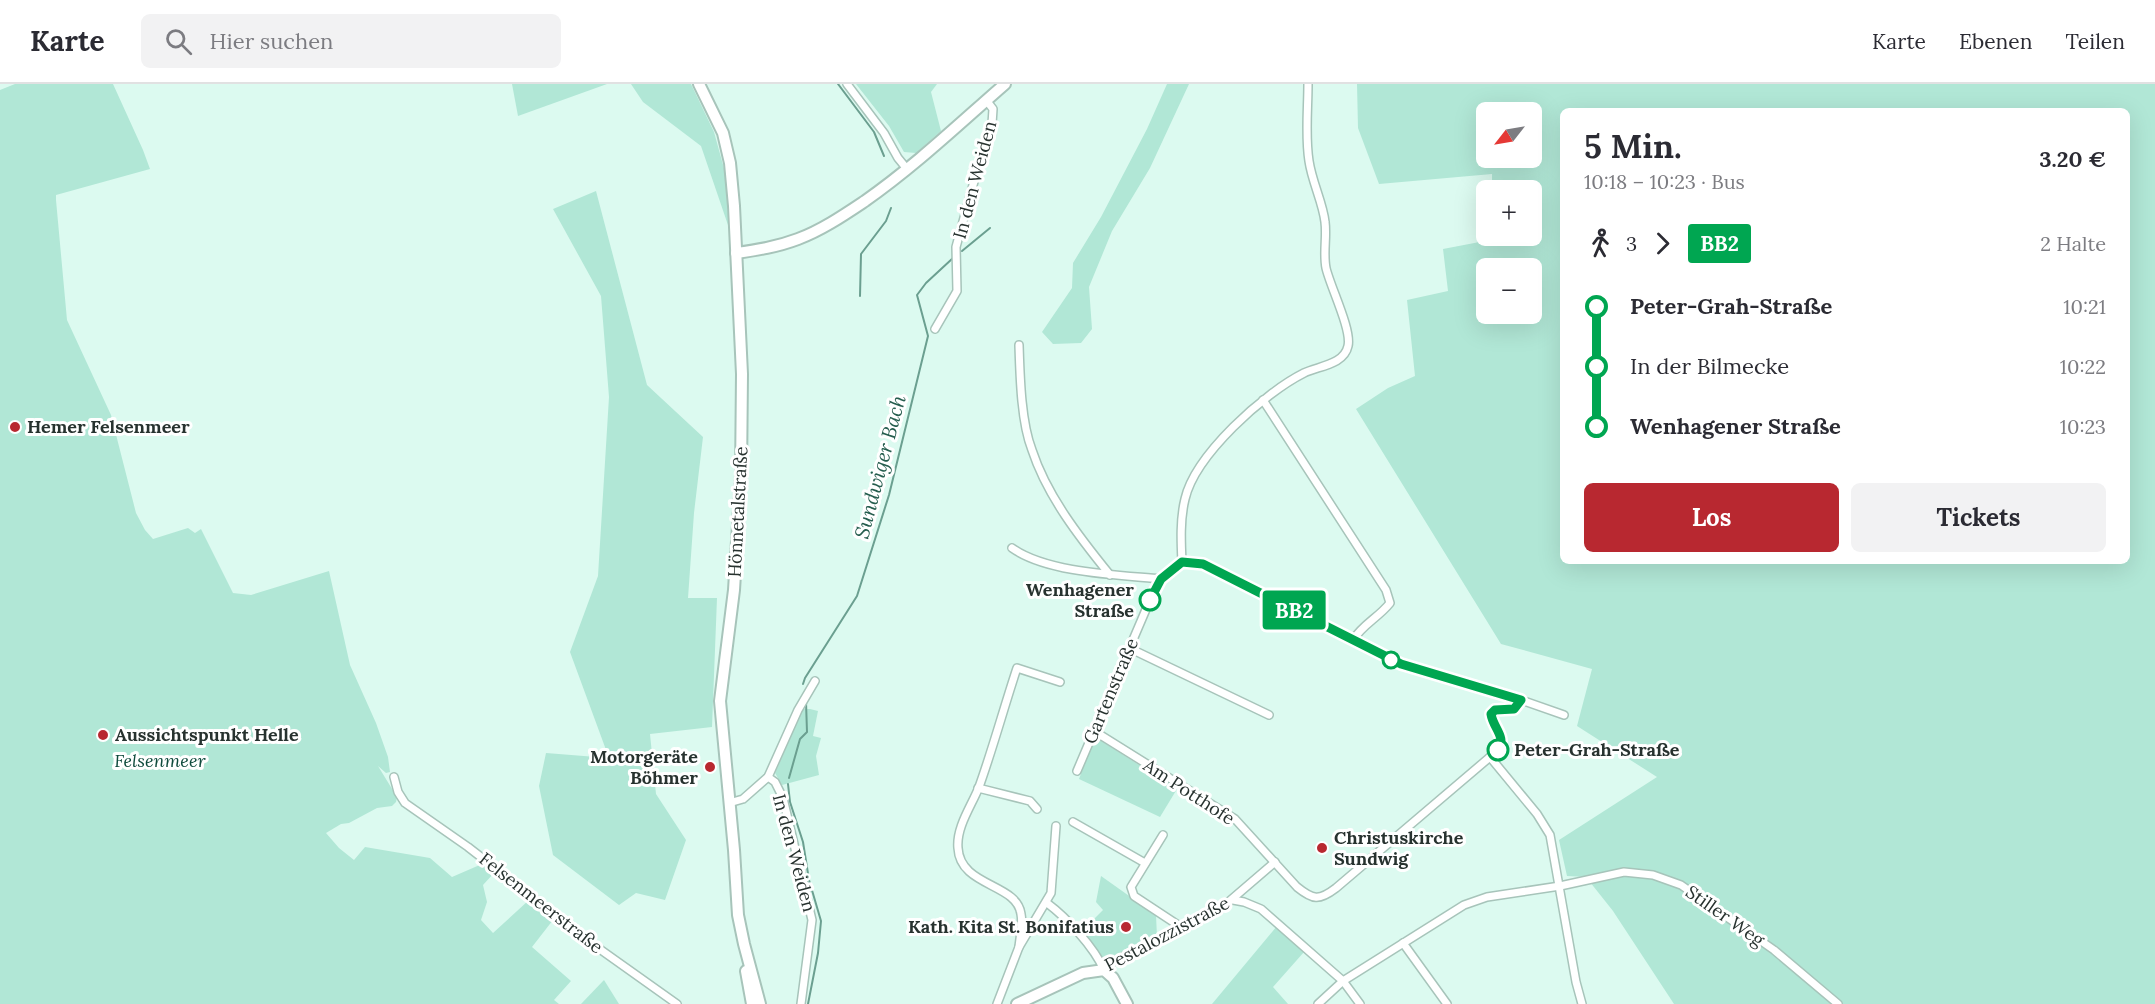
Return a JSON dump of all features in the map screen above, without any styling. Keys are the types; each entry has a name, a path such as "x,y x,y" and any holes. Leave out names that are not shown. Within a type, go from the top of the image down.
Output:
{"main road":[{"name":"Hönnetalstraße","path":"699,84 723,134 730,163 736,253 742,374 741,476 734,590 720,701 738,915 760,1004"},
{"path":"736,253 768,249 812,234 851,210 908,169 1005,84"},
{"name":"Hönnetalstraße","path":"744,944 752,1004"},
{"path":"1104,970 1113,978 1126,1004"},
{"name":"Pestalozzistraße","path":"1017,1004 1083,973 1104,970"}],"street":[{"path":"847,84 908,169"},
{"path":"1182,562 1181,541 1185,499 1196,472 1231,429 1263,400 1283,384 1340,358 1348,346 1346,331 1326,266 1326,223 1309,162 1306,141 1308,84"},
{"name":"In den Weiden","path":"935,329 957,291 956,247 992,124 993,109 986,100"},
{"path":"1019,345 1024,410 1031,450 1053,495 1110,575"},
{"path":"1263,400 1386,590 1390,603 1382,614 1360,628 1353,640"},
{"path":"1012,548 1024,556 1056,565 1110,575 1161,579 1182,562 1203,564 1401,664 1564,715"},
{"name":"Gartenstraße","path":"1077,771 1161,579"},
{"path":"1129,648 1269,716"},
{"path":"1019,947 1021,914 1015,899 979,880 962,860 957,848 960,832 978,788 1017,668 1060,682"},
{"name":"In den Weiden","path":"729,803 743,799 768,777 798,710 815,681"},
{"path":"1275,862 1306,894 1316,898 1327,895 1500,747 1502,742 1491,714 1495,710 1514,709 1521,700"},
{"name":"Am Potthofe","path":"1094,731 1235,819 1275,862"},
{"path":"1490,757 1537,814 1550,835 1576,982 1582,1004"},
{"name":"Felsenmeerstraße","path":"394,777 398,792 405,803 485,860 585,939 677,1004"},
{"name":"In den Weiden","path":"768,777 775,782 783,798 812,920 801,1004"},
{"path":"978,788 1030,801 1037,809"},
{"path":"1073,822 1145,863"},
{"path":"997,1004 1019,947 1051,893 1056,826"},
{"path":"1163,835 1131,887 1134,896 1184,929"},
{"name":"Pestalozzistraße","path":"1104,970 1114,961 1218,911 1275,862"},
{"name":"Stiller Weg","path":"1318,1004 1343,981 1464,905 1477,900 1624,872 1653,875 1681,885 1774,950 1838,1004"},
{"path":"1233,900 1261,909 1343,981 1360,1004"},
{"path":"1047,903 1098,956 1104,970"},
{"path":"1403,942 1447,1004"}],"green space":[{"name":"Felsenmeer","path":"15,84 113,84 150,169 56,195 67,320 111,415 136,513 145,530 153,539 188,528 195,533 201,529 233,593 251,595 329,571 350,665 376,723 388,757 390,772 386,773 378,766 397,797 392,806 377,808 326,833 354,860 365,847 430,858 452,877 482,864 494,873 483,885 487,902 481,920 493,933 529,900 553,920 532,947 571,981 554,1000 559,1004 0,1004 0,90"},
{"path":"512,84 607,84 518,116"},
{"path":"631,84 691,84 714,132 725,172 729,228 701,146 643,102"},
{"path":"856,84 937,84 931,92 941,131 916,153 904,152 889,126"},
{"path":"1167,84 1189,84 1150,168 1112,231 1089,287 1092,329 1081,343 1053,344 1042,332 1072,288 1073,263 1101,217 1147,129"},
{"path":"1357,84 2155,84 2155,1004 1674,1004 1613,911 1586,877 1567,876 1559,840 1657,777 1577,726 1592,669 1501,644 1356,409 1388,388 1415,376 1407,300 1448,291 1443,249 1476,243 1476,246 1542,246 1542,180 1492,180 1492,174 1379,184 1358,128"},
{"path":"596,191 647,385 703,437 694,513 688,598 717,598 712,727 650,734 656,794 686,840 665,900 636,893 619,905 553,855 539,786 546,753 609,758 570,652 598,576 609,397 601,296 553,209"},
{"path":"803,709 818,711 813,736 821,738 816,756 819,775 782,785 775,773"},
{"path":"1095,737 1177,789 1160,817 1079,779"},
{"path":"1101,876 1156,915 1157,937 1111,958 1101,957 1080,933 1103,910 1096,902"},
{"path":"1277,926 1304,952 1273,987 1288,1004 1212,1004"},
{"path":"604,980 619,1004 581,1004"}],"waterway":[{"path":"838,84 874,132 884,156"},
{"name":"Sundwiger Bach","path":"860,296 861,254 886,221 891,208"},
{"name":"Sundwiger Bach","path":"962,251 990,228"},
{"name":"Sundwiger Bach","path":"803,684 857,596 889,495 928,336 917,295 926,283 953,258"},
{"name":"Sundwiger Bach","path":"789,778 800,739 807,732 806,702"},
{"name":"Sundwiger Bach","path":"788,784 790,802 803,842 809,880 821,921 818,953 808,1004"}],"bus line":[{"name":"BB2","path":"1150,600 1161,579 1182,562 1203,564 1401,664 1521,700 1514,709 1492,711 1491,718 1502,737 1498,750"}],"place":[{"name":"Hemer Felsenmeer","path":"15,427"},
{"name":"Wenhagener Straße","path":"1150,600"},
{"name":"Aussichtspunkt Helle","path":"103,735"},
{"name":"Peter-Grah-Straße","path":"1498,750"},
{"name":"Motorgeräte Böhmer","path":"710,767"},
{"name":"Christuskirche Sundwig","path":"1322,848"},
{"name":"Kath. Kita St. Bonifatius","path":"1126,927"}]}
